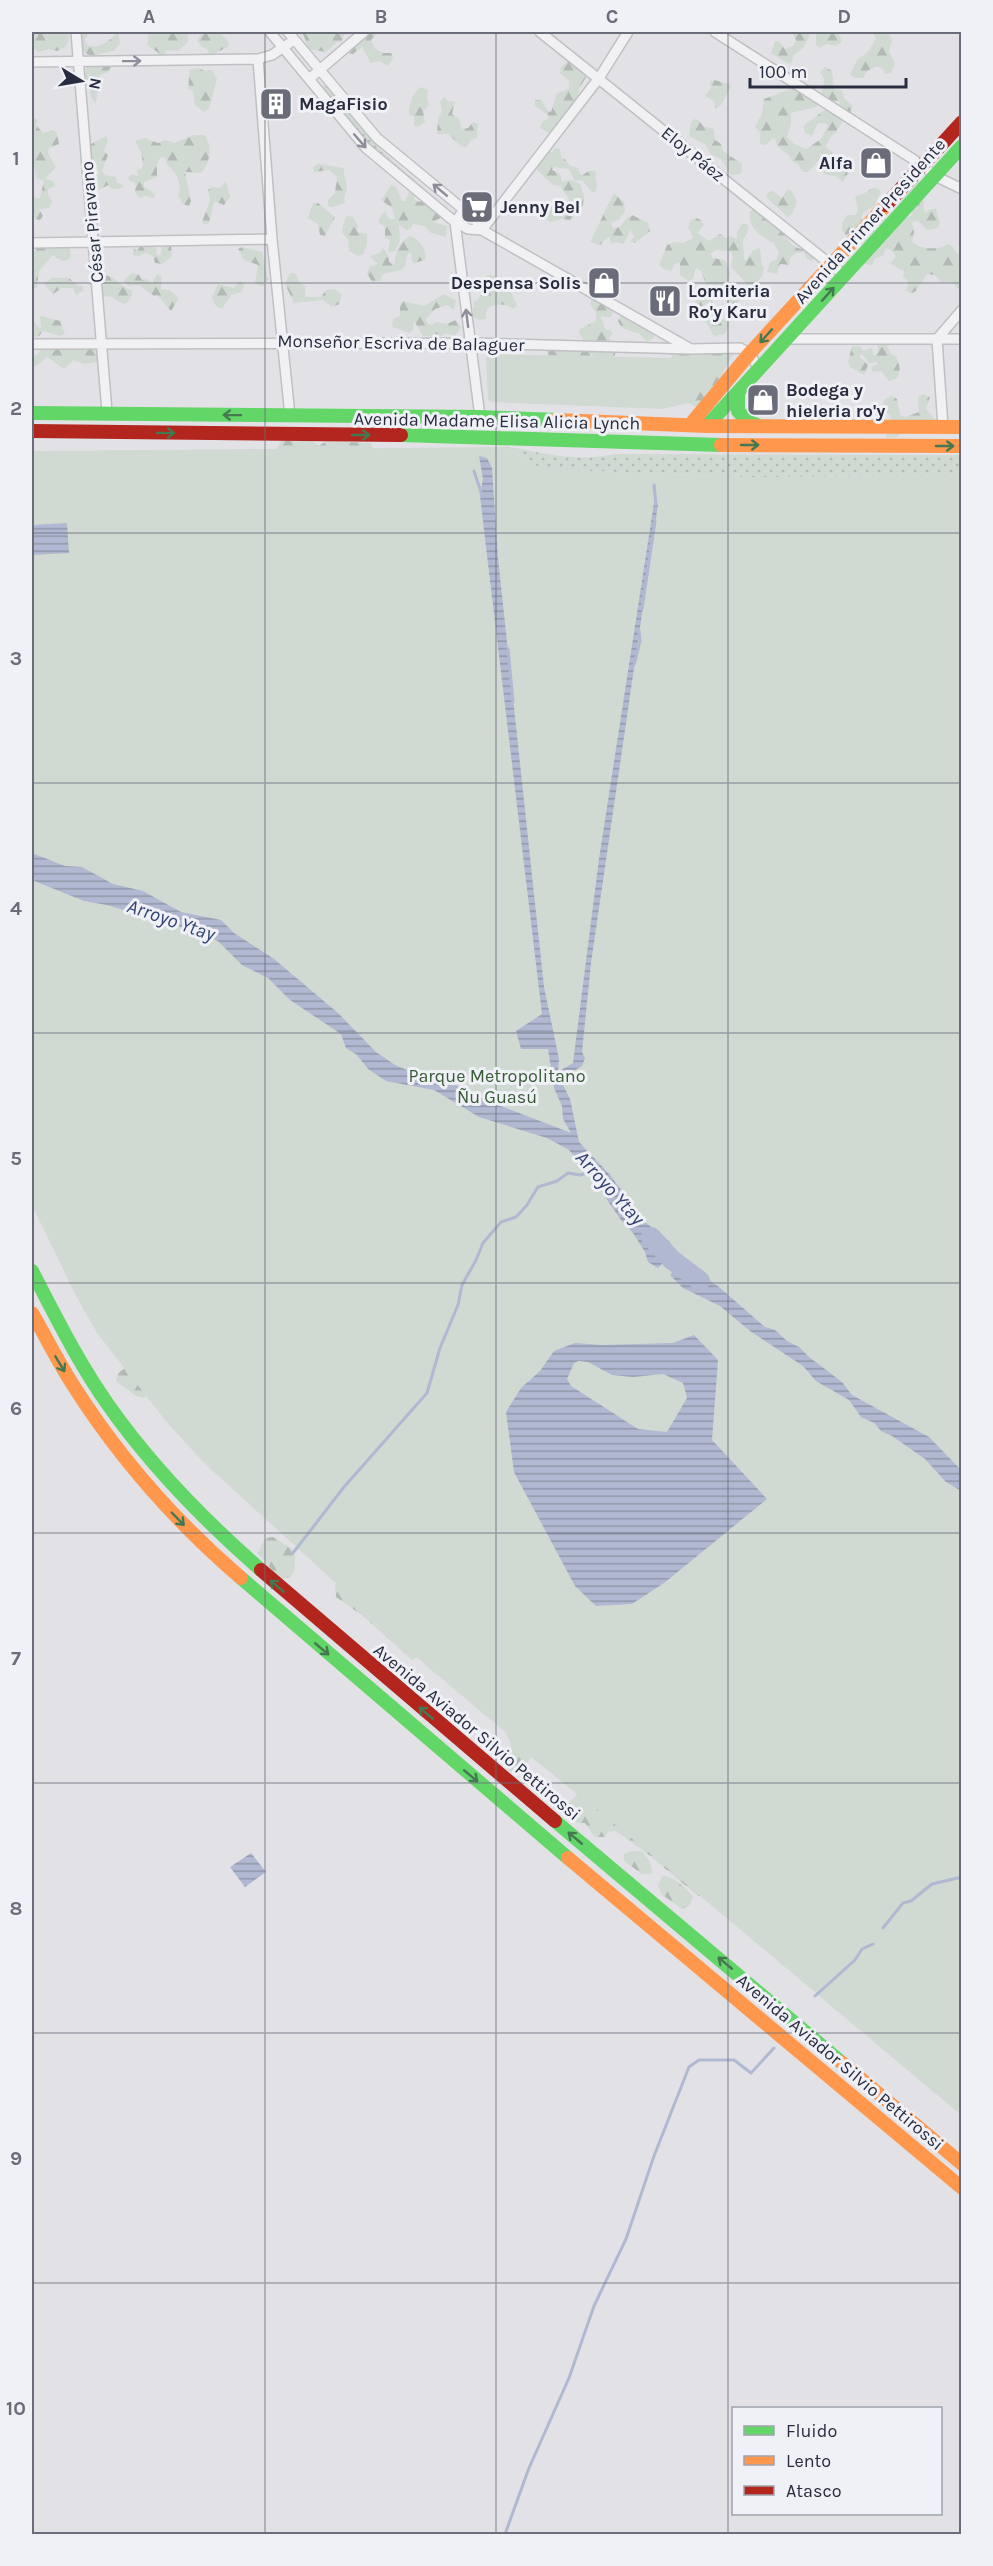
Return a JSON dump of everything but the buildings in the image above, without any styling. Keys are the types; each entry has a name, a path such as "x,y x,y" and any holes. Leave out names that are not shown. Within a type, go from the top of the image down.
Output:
{"main road":[{"name":"Avenida Primer Presidente","path":"690,425 750,353 962,122"},
{"name":"Avenida Primer Presidente","path":"707,426 789,339 962,146"},
{"path":"738,393 738,411 747,420 759,426"},
{"path":"32,405 88,405 106,412"},
{"name":"Avenida Madame Elisa Alicia Lynch","path":"32,413 480,417 707,426 962,427"},
{"path":"606,441 627,434 691,438 696,437 707,426"},
{"name":"Avenida Madame Elisa Alicia Lynch","path":"32,431 480,436 691,445 962,446"},
{"path":"32,440 88,440 108,431"},
{"name":"Avenida Aviador Silvio Pettirossi","path":"32,1271 72,1347 108,1405 153,1462 219,1534 399,1690 962,2164"},
{"name":"Avenida Aviador Silvio Pettirossi","path":"32,1313 73,1385 121,1453 165,1506 230,1569 533,1828 962,2188"}],"street":[{"name":"César Piravano","path":"76,32 106,412"},
{"path":"270,32 366,148 455,222 468,229 482,230 691,349"},
{"path":"288,32 377,138 475,219 482,230"},
{"path":"309,79 364,32"},
{"name":"Eloy Páez","path":"540,32 845,276"},
{"path":"482,230 599,78 628,32"},
{"path":"715,32 922,165 935,176 962,189"},
{"path":"32,62 258,58 272,56 294,40"},
{"path":"258,58 272,239 290,416"},
{"path":"464,210 455,222 480,417"},
{"path":"32,243 272,239"},
{"path":"943,427 937,339 962,310"},
{"path":"789,339 962,339"},
{"name":"Monseñor Escriva de Balaguer","path":"32,344 470,343 691,349 740,348 750,353"},
{"path":"750,353 759,370"}],"green space":[{"path":"36,32 68,32 69,39 64,48 57,51 49,49 38,52 32,46 32,35"},
{"path":"78,32 90,32 85,40 88,46 101,45 118,32 120,43 114,51 88,54 82,48"},
{"path":"149,32 188,32 188,42 178,51 167,50 163,56 147,45"},
{"path":"199,32 223,32 222,35 228,41 229,46 210,56 207,49 197,41 201,34"},
{"path":"300,32 345,32 342,42 337,42 326,52 308,49 304,36"},
{"path":"365,32 378,32 371,40 375,49 384,53 392,53 393,58 388,66 379,61 371,63 362,47 353,54 345,53"},
{"path":"792,32 838,32 842,42 835,46 827,44 820,48 816,45 816,34 811,33 803,48 794,55 789,64 771,53 775,41 780,42 785,49 794,45 796,40"},
{"path":"872,32 888,32 892,40 889,51 895,63 891,73 885,74 883,69 877,66 867,71 863,78 855,78 850,75 857,60 868,52 876,38"},
{"path":"569,61 578,63 577,71 585,65 589,72 579,89 578,100 549,133 540,128 542,122 549,118 535,106 535,100 541,100 551,112 557,93 569,89 569,81 560,73 561,67"},
{"path":"89,64 102,67 107,64 111,67 108,72 100,75 96,103 91,98 90,86 85,84 86,67"},
{"path":"825,67 832,71 834,89 842,91 845,99 853,106 849,115 841,108 839,101 829,102 823,97 824,79 820,72"},
{"path":"199,68 205,71 212,70 217,79 209,109 204,112 195,105 193,91 188,89 190,69"},
{"path":"796,75 819,103 816,107 791,113 791,124 787,137 794,144 806,149 821,139 828,126 826,123 818,123 812,136 805,133 804,125 826,109 843,117 840,127 826,147 832,152 833,159 838,160 848,173 843,182 835,176 823,174 821,158 808,172 803,172 789,155 778,147 775,139 773,138 766,145 760,144 760,133 755,127 762,113 764,99 788,90 791,77"},
{"path":"714,80 731,86 721,105 715,109 714,101 705,96 711,87 710,82"},
{"path":"324,84 383,152 443,205 443,208 380,156 322,88"},
{"path":"421,87 428,90 429,105 423,111 425,122 418,127 414,126 414,116 409,115 409,111 413,95"},
{"path":"444,97 448,101 455,102 452,114 459,119 462,129 468,128 473,122 478,124 477,138 471,140 466,148 448,134 437,134 438,119 442,111 440,102"},
{"path":"32,116 38,120 36,125 43,133 53,130 57,133 59,144 49,148 48,153 56,167 45,179 53,181 55,186 48,189 52,201 49,208 39,209 43,216 40,220 35,219 32,213 32,186 35,198 40,198 44,180 36,177 34,165 32,166"},
{"path":"694,119 699,120 703,126 714,129 715,140 721,144 723,151 742,164 741,174 731,175 721,159 711,155 706,145 689,136"},
{"path":"194,135 205,135 209,145 209,155 207,165 201,173 185,172 191,201 189,206 182,204 178,195 180,187 178,178 167,165 165,157 160,158 157,165 157,177 144,182 144,187 155,194 154,199 146,196 139,198 135,192 136,184 128,178 131,174 138,176 137,170 142,168 142,156 135,141 145,138 158,143 165,140 174,143"},
{"path":"106,136 108,141 104,151 108,155 102,171 105,175 116,177 117,182 124,186 120,189 112,189 108,185 99,190 92,185 92,177 99,174 96,164 91,163 89,145"},
{"path":"555,148 560,149 561,157 570,166 578,168 581,176 589,171 595,171 597,187 595,192 592,192 582,180 574,181 569,169 553,167 552,170 560,174 562,182 570,180 580,184 584,195 583,206 570,220 561,219 551,222 537,214 538,206 542,204 550,207 556,202 563,206 569,199 560,186 553,185 535,168 547,150 552,152"},
{"path":"318,164 344,168 347,187 345,203 333,207 328,206 328,200 335,193 337,177 329,170 314,172 313,167"},
{"path":"917,180 921,184 925,213 936,209 940,223 938,228 929,230 918,221 912,222 914,232 912,242 920,247 930,248 948,244 957,254 961,253 961,288 957,288 953,282 941,282 935,275 927,274 915,292 910,293 907,291 908,282 903,276 904,271 890,264 896,256 891,250 886,248 883,256 875,258 872,265 862,264 864,250 861,238 854,231 846,235 842,231 842,224 847,215 855,215 858,211 855,196 872,188 877,188 881,192 874,206 864,212 861,219 879,228 883,215 889,220 911,216 913,214 907,203 897,199"},
{"path":"226,181 230,197 224,205 214,201 209,223 205,225 202,222 210,200 208,190 212,187 220,188"},
{"path":"391,185 396,187 402,201 405,201 409,192 414,194 415,200 419,202 424,200 430,209 440,212 442,217 433,222 447,226 446,237 431,233 424,226 413,224 411,229 406,230 399,225 400,241 395,251 388,252 390,240 385,238 385,227 378,222 385,211 390,220 395,218 392,208 381,200"},
{"path":"787,189 792,191 797,202 792,214 788,217 766,197 768,192 773,191 782,198"},
{"path":"614,193 624,202 625,211 619,220 612,222 612,228 620,227 632,215 648,223 650,231 635,243 630,241 634,237 630,230 624,244 616,242 611,244 609,236 600,245 590,242"},
{"path":"313,203 318,203 335,217 325,236 320,235 318,224 308,218"},
{"path":"755,209 775,220 776,228 781,229 795,246 801,249 803,247 815,255 812,261 807,259 804,252 796,253 790,258 789,265 780,264 777,274 767,272 770,262 777,259 779,253 774,243 760,235 753,227 750,211"},
{"path":"347,216 353,217 358,226 357,232 367,234 367,245 363,254 358,256 349,251 348,240 342,232"},
{"path":"696,218 704,225 698,233 709,241 720,234 726,238 731,236 737,239 737,232 742,224 747,224 748,229 743,241 746,261 753,250 760,248 764,267 762,277 750,291 746,291 746,283 731,267 733,256 730,251 716,250 711,253 712,258 725,260 730,272 728,282 735,293 740,295 738,306 733,312 727,308 728,297 723,296 718,289 711,298 714,304 711,311 717,320 727,319 729,325 725,334 714,336 707,324 700,319 700,314 710,309 712,305 710,301 701,307 695,303 699,293 707,287 701,271 696,268 693,279 688,281 680,275 680,262 675,264 671,271 659,265 667,245 675,242 683,243 693,238 688,227 691,220"},
{"path":"411,236 422,246 425,260 414,263 411,259 412,254 408,253 405,266 401,270 383,274 380,281 372,282 367,273 370,266 378,264 370,256 380,253 383,247 389,257 389,262 395,264 398,248 404,240"},
{"path":"153,244 157,249 156,254 160,256 162,246 171,245 172,256 162,264 155,263 153,256 146,253 139,256 133,255 133,247 137,251 140,246"},
{"path":"68,245 71,255 68,260 62,261 53,255 39,271 37,287 32,290 32,255 39,246"},
{"path":"242,247 262,252 268,279 264,286 255,283 258,265 244,260 238,249"},
{"path":"132,273 139,275 142,280 147,279 152,284 157,274 162,277 161,289 169,290 179,298 171,311 157,295 154,296 139,285 128,286 124,282"},
{"path":"290,273 295,273 300,283 305,286 305,297 321,297 326,290 334,289 341,294 340,304 332,307 323,300 294,303 285,284"},
{"path":"103,275 112,277 131,290 132,295 128,302 123,304 112,297 101,296 99,289"},
{"path":"486,276 498,277 501,282 508,285 517,306 513,309 504,305 493,306 487,309 485,319 479,320 473,316 474,302 478,300 481,293 487,295 489,293 489,288 484,281"},
{"path":"52,278 69,278 82,286 84,290 76,295 73,288 62,288 53,294 44,284"},
{"path":"240,281 244,284 242,292 231,295 222,309 215,305 212,297 218,284 233,288"},
{"path":"444,294 456,300 454,310 448,305 435,309 426,319 428,324 432,325 436,322 446,324 456,320 461,327 455,336 446,333 439,337 423,336 414,321 413,330 409,333 392,327 393,319 400,316 400,305 403,301 424,306"},
{"path":"594,294 614,309 611,317 601,317 605,329 613,332 609,339 616,351 614,358 596,359 591,354 590,356 549,356 546,349 570,341 581,343 583,338 578,333 580,329 596,321 596,313 590,304"},
{"path":"622,314 653,322 654,338 647,342 640,334 622,328 618,321"},
{"path":"40,317 60,321 65,334 60,336 43,331 39,336 32,338 32,320 41,329"},
{"path":"884,339 891,354 896,356 898,362 900,369 897,378 889,381 881,371 873,372 871,367 878,364 877,362 869,363 863,355 860,357 868,365 864,375 850,367 848,362 852,346 860,346 863,351 872,348 873,356 878,353 878,342"},
{"path":"80,340 91,344 100,354 97,362 84,364 73,360 64,369 47,357 32,369 32,356 38,354 43,347 65,349"},
{"path":"675,343 734,352 718,382 706,394 706,399 698,408 688,403 671,361 672,356 665,351 668,344"},
{"path":"486,354 722,359 689,403 662,409 491,402 488,400"},
{"path":"923,394 930,397 926,409 936,421 900,433 897,437 886,438 891,416 881,409 885,399 892,396 897,399 900,415 905,417 919,412 918,397"},
{"path":"281,439 310,439 318,446 327,441 371,443 373,449 371,460 276,453"},
{"path":"506,447 582,457 615,454 961,455 961,476 744,477 542,469"},
{"name":"Parque Metropolitano Ñu Guasú","path":"506,447 542,469 744,477 961,476 961,2115 429,1668 203,1462 165,1420 97,1333 76,1296 32,1205 32,451"},
{"path":"125,1368 149,1391 144,1398 136,1396 116,1381 118,1373"},
{"path":"273,1537 295,1551 295,1569 291,1577 280,1580 258,1553 265,1538"},
{"path":"348,1580 421,1656 412,1660 363,1616 336,1597 335,1585"},
{"path":"509,1724 704,1895 698,1896 616,1831 608,1832 604,1837 595,1837 585,1823 577,1823 569,1811 568,1804 577,1794 531,1757 520,1771 509,1771 506,1764 511,1750 511,1743 507,1736"},
{"path":"642,1851 648,1859 652,1874 642,1874 624,1861 624,1854"},
{"path":"662,1876 675,1880 687,1890 693,1897 689,1906 682,1909 661,1894 658,1885"}],"water":[{"path":"479,456 487,458 492,468 498,558 544,987 559,1059 558,1072 573,1063 599,859 654,503 658,504 591,963 582,1052 585,1058 582,1066 560,1079 570,1099 579,1142 610,1175 631,1203 635,1214 670,1242 675,1250 658,1268 648,1262 645,1252 633,1233 621,1220 586,1169 569,1150 547,1138 479,1117 434,1090 386,1081 368,1069 357,1055 346,1048 341,1034 290,1000 268,978 242,965 218,941 191,930 107,905 84,901 32,880 32,853 65,866 82,867 113,884 143,891 181,912 221,920 234,933 274,959 338,1013 376,1052 395,1065 429,1079 446,1080 485,1100 571,1133 563,1119 562,1106 554,1088 548,1049 521,1049 516,1031 542,1014 480,495 483,479"},
{"path":"67,523 69,553 32,555 32,525"},
{"path":"684,1257 695,1270 719,1287 765,1327 775,1330 787,1341 799,1347 842,1382 852,1395 929,1437 961,1470 961,1491 946,1482 925,1459 881,1431 874,1423 861,1417 849,1400 816,1381 803,1366 750,1331 720,1306 683,1288 670,1275"},
{"path":"694,1335 718,1360 712,1440 767,1499 664,1583 632,1604 596,1606 575,1586 514,1472 506,1412 521,1388 540,1371 554,1351 575,1343 602,1345 673,1343","holes":["588,1362 612,1375 633,1377 663,1374 683,1383 687,1398 667,1432 638,1429 571,1386 567,1379 574,1363"]},
{"path":"251,1853 266,1872 245,1887 230,1867"}],"waterway":[{"path":"474,471 482,495"},
{"path":"654,485 656,505"},
{"path":"642,609 655,521"},
{"path":"634,665 640,641 639,631"},
{"path":"508,649 513,702"},
{"path":"293,1553 344,1487 427,1393 440,1348 458,1305 462,1285 483,1243 501,1222 516,1217 538,1187 557,1181 568,1173 580,1175 591,1172"},
{"name":"Arroyo Ytay","path":"651,1237 671,1259 700,1281"},
{"path":"883,1928 903,1903 911,1901 932,1884 962,1877"},
{"path":"815,1996 855,1960 862,1949 873,1944"},
{"path":"505,2534 529,2468 569,2378 594,2306 626,2239 654,2156 689,2067 699,2060 734,2060 751,2073 774,2048"}],"traffic: fast":[{"path":"707,426 962,146"},
{"path":"738,393 738,411 747,421 759,426"},
{"path":"32,413 480,417 556,420"},
{"path":"401,435 721,445"},
{"path":"32,1271 88,1374 126,1429 180,1493 261,1570"},
{"path":"241,1578 568,1858"},
{"path":"555,1821 841,2062"}],"traffic: slow":[{"path":"690,425 750,353 886,205"},
{"path":"556,420 707,426 962,427"},
{"path":"721,445 962,446"},
{"path":"32,1313 73,1385 129,1463 194,1535 241,1578"},
{"path":"568,1858 962,2188"},
{"path":"841,2062 962,2164"}],"traffic: jam":[{"path":"886,205 962,122"},
{"path":"32,431 401,435"},
{"path":"261,1570 555,1821"}],"place":[{"name":"MagaFisio","path":"276,104"},
{"name":"Alfa","path":"876,163"},
{"name":"Jenny Bel","path":"477,207"},
{"name":"Despensa Solis","path":"604,283"},
{"name":"Lomiteria Ro'y Karu","path":"665,301"},
{"name":"Bodega y hieleria ro'y","path":"763,400"}]}
